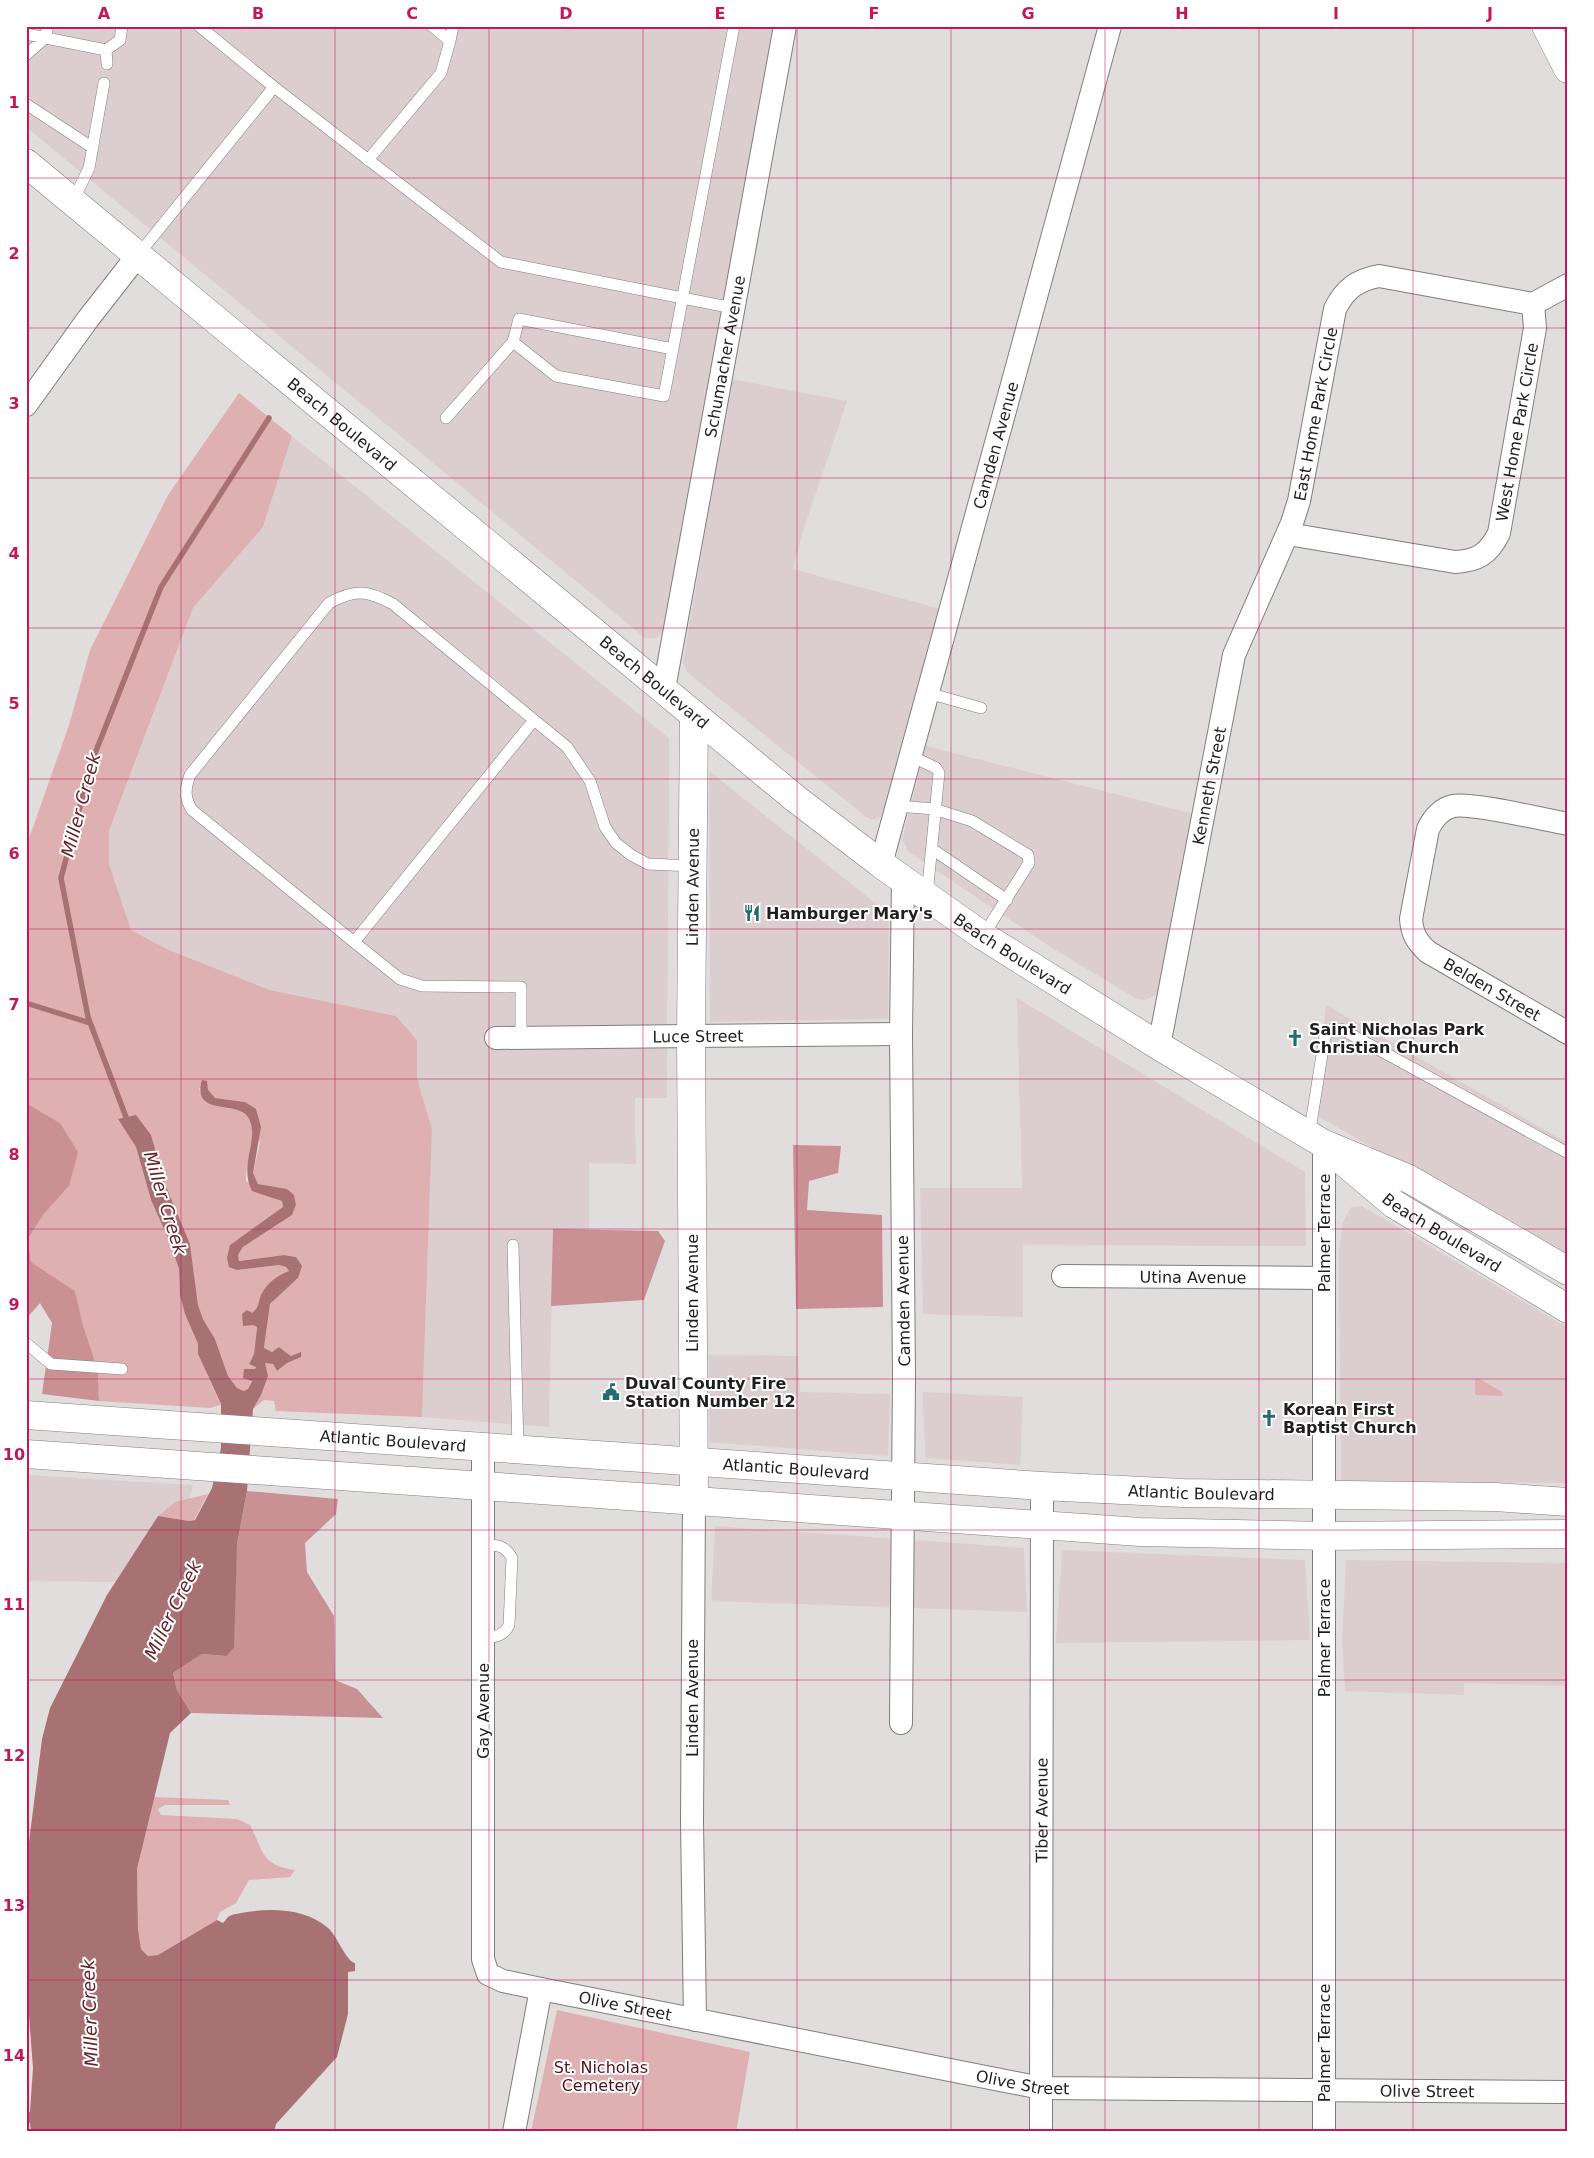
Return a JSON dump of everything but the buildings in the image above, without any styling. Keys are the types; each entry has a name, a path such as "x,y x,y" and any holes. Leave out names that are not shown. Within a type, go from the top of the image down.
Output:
{"main road":[{"path":"1546,26 1568,69"},
{"name":"Beach Boulevard","path":"26,163 796,799 892,872 983,936 1158,1046 1317,1140 1409,1179 1568,1271"},
{"name":"Linden Avenue","path":"694,715 691,1037 694,1501"},
{"name":"Beach Boulevard","path":"1317,1140 1394,1204 1568,1309"},
{"name":"Atlantic Boulevard","path":"26,1415 1042,1486 1183,1493 1495,1497 1568,1502"},
{"path":"26,1454 902,1517 1140,1532 1324,1536 1568,1534"}],"street":[{"name":"Schumacher Avenue","path":"664,689 785,26"},
{"name":"Camden Avenue","path":"901,1723 901,1034 892,872 898,806 1110,26"},
{"path":"26,405 77,334 138,255"},
{"name":"East Home Park Circle","path":"1288,534 1299,501 1334,309 1342,294 1364,278 1379,276 1533,304"},
{"path":"1533,304 1568,285"},
{"name":"West Home Park Circle","path":"1288,534 1455,562 1471,561 1483,555 1493,545 1499,533 1535,328 1533,304"},
{"name":"Kenneth Street","path":"1158,1046 1234,655 1288,534"},
{"name":"Belden Street","path":"1568,824 1462,805 1442,810 1433,819 1428,829 1413,910 1412,931 1418,943 1428,952 1568,1033"},
{"name":"Luce Street","path":"496,1038 901,1034"},
{"name":"Palmer Terrace","path":"1317,1140 1324,1278 1324,2132"},
{"name":"Utina Avenue","path":"1063,1276 1324,1278"},
{"name":"Gay Avenue","path":"483,1446 484,1959 488,1974"},
{"name":"Tiber Avenue","path":"1041,2132 1042,1486"},
{"name":"Linden Avenue","path":"694,1501 692,1821 695,2020"},
{"name":"Olive Street","path":"488,1974 503,1981 541,1989 1041,2088 1568,2092"},
{"path":"514,2132 541,1989"}],"lane":[{"path":"106,50 120,40 122,26"},
{"path":"199,26 274,87 501,262 734,308"},
{"path":"432,26 450,41"},
{"path":"368,160 441,73 453,26"},
{"path":"513,342 556,376 664,396 734,26"},
{"path":"26,34 46,32 106,50"},
{"path":"26,55 46,32"},
{"path":"106,50 108,64"},
{"path":"73,201 89,168 104,83"},
{"path":"138,255 274,87"},
{"path":"26,104 93,148"},
{"path":"446,418 513,342 519,319 673,349"},
{"path":"521,1037 521,987 422,986 400,979 192,810 186,801 185,787 190,775 329,604 343,596 361,592 378,596 392,604 567,747 579,762 590,781 605,827 616,843 631,855 648,864 692,866"},
{"path":"928,693 981,708"},
{"path":"354,942 534,720"},
{"path":"911,756 936,768 939,773 927,896"},
{"path":"898,806 934,809 972,821 1028,855 1029,863 983,936"},
{"path":"932,849 1007,900"},
{"path":"1317,1140 1326,1036 1333,1029 1341,1029 1568,1153"},
{"path":"513,1245 518,1449"},
{"path":"26,1343 51,1364 122,1369"}],"shaded area":[{"path":"26,26 773,26 664,632 655,639 645,638 26,127"},
{"path":"731,379 847,401 804,528 793,569 941,609 883,816 873,820 866,817 688,673 683,663"},
{"path":"292,436 669,738 667,1098 635,1098 636,1164 589,1163 589,1230 553,1229 549,1427 422,1417 432,1129 417,1078 417,1040 396,1016 270,990 169,950 131,930 109,864 109,832 193,608 263,527"},
{"path":"926,746 1194,814 1161,988 1156,995 1145,1000 1137,999 1052,948 909,852 902,840"},
{"path":"709,771 889,914 888,1019 710,1022"},
{"path":"1017,998 1305,1172 1306,1246 1023,1245 1023,1317 923,1314 920,1188 1022,1188"},
{"path":"1326,1005 1568,1143 1568,1259 1314,1114"},
{"path":"26,1103 60,1123 78,1152 69,1186 43,1215 28,1239 31,1262 75,1291 83,1325 98,1371 99,1401 42,1394 52,1323 40,1303 26,1319"},
{"path":"793,1145 841,1146 838,1173 809,1181 807,1210 882,1215 883,1307 796,1309"},
{"path":"1362,1206 1568,1328 1568,1483 1341,1482 1339,1256 1342,1224 1351,1207"},
{"path":"553,1229 658,1231 665,1241 644,1300 551,1306"},
{"path":"709,1355 798,1356 800,1392 890,1394 888,1456 709,1442"},
{"path":"923,1392 1023,1397 1020,1465 925,1458"},
{"path":"26,1475 193,1485 189,1500 175,1502 158,1516 115,1582 26,1581"},
{"path":"247,1491 338,1499 336,1514 305,1543 307,1572 334,1616 335,1680 357,1689 383,1718 191,1713 177,1690 173,1673 202,1654 226,1656 237,1544"},
{"path":"715,1526 1024,1548 1027,1612 711,1601"},
{"path":"1062,1550 1305,1560 1310,1640 1056,1643"},
{"path":"1346,1560 1568,1563 1568,1686 1464,1683 1464,1695 1345,1691 1342,1639"}],"green space":[{"path":"239,393 292,436 263,527 193,608 109,831 109,864 131,930 169,950 270,990 396,1016 417,1040 417,1078 432,1129 422,1417 276,1411 274,1401 264,1400 253,1409 261,1395 265,1363 273,1364 277,1371 287,1363 291,1356 279,1347 272,1352 264,1349 270,1304 298,1278 296,1257 284,1255 239,1261 238,1255 243,1247 292,1215 296,1205 271,1187 258,1184 253,1173 260,1142 245,1102 214,1098 208,1090 199,1088 203,1097 210,1103 234,1109 248,1116 252,1124 253,1138 246,1181 282,1201 283,1208 230,1245 237,1270 279,1265 286,1267 289,1271 261,1296 258,1309 252,1314 253,1325 257,1327 254,1354 249,1364 256,1366 248,1390 244,1391 237,1388 228,1376 215,1339 203,1319 198,1305 190,1244 165,1184 158,1158 119,1119 136,1147 151,1200 169,1240 179,1269 180,1296 185,1314 198,1344 198,1354 221,1405 210,1408 99,1401 98,1371 83,1325 75,1291 31,1262 28,1239 43,1215 69,1186 60,1123 26,1103 26,847 69,725 90,650 168,495"},
{"path":"1478,1378 1502,1392 1502,1396 1475,1394 1475,1380"},
{"path":"208,1494 194,1520 189,1521 158,1516 175,1502"},
{"path":"154,1797 228,1800 230,1805 165,1805 158,1809 161,1815 237,1819 250,1825 261,1850 270,1861 284,1868 295,1870 290,1877 249,1880 236,1903 220,1912 217,1920 158,1955 148,1956 141,1949 138,1929 137,1869"},
{"name":"St. Nicholas Cemetery","path":"557,2010 750,2052 736,2132 531,2132"}],"water":[{"path":"202,1080 207,1081 208,1090 215,1098 245,1102 256,1109 261,1127 253,1173 258,1184 287,1189 294,1195 296,1205 292,1215 243,1247 238,1255 239,1261 284,1255 296,1257 302,1266 298,1278 270,1304 264,1348 272,1352 279,1347 291,1356 301,1352 301,1357 287,1363 277,1371 273,1364 265,1363 268,1376 253,1409 247,1491 237,1544 234,1648 226,1656 202,1654 173,1673 177,1690 191,1713 170,1733 137,1869 138,1929 141,1949 148,1956 158,1955 217,1920 223,1923 234,1914 268,1910 289,1911 310,1917 328,1928 348,1958 355,1963 355,1971 348,1972 348,2014 337,2057 276,2124 274,2132 31,2132 30,2123 26,2123 26,2112 30,2112 33,2068 26,1975 26,1866 42,1739 50,1708 107,1595 158,1516 189,1521 195,1520 212,1488 221,1448 221,1404 198,1354 198,1344 185,1314 180,1296 179,1269 169,1240 151,1200 136,1147 118,1119 136,1115 151,1135 165,1184 190,1244 198,1305 203,1319 215,1339 228,1376 237,1388 244,1391 248,1389 252,1381 243,1378 244,1369 255,1369 256,1367 249,1364 254,1354 257,1327 253,1325 243,1326 242,1314 247,1310 252,1313 269,1283 289,1271 286,1267 279,1265 237,1270 229,1267 227,1258 230,1245 283,1207 282,1201 252,1191 248,1181 247,1171 252,1134 248,1117 235,1109 217,1106 203,1099 200,1092"}],"waterway":[{"name":"Miller Creek","path":"126,1117 88,1017 61,878 92,761 161,587 269,418"},
{"path":"26,1003 90,1023"}],"place":[{"name":"Hamburger Mary's","path":"752,913"},
{"name":"Saint Nicholas Park Christian Church","path":"1295,1038"},
{"name":"Duval County Fire Station Number 12","path":"611,1392"},
{"name":"Korean First Baptist Church","path":"1269,1418"}]}
